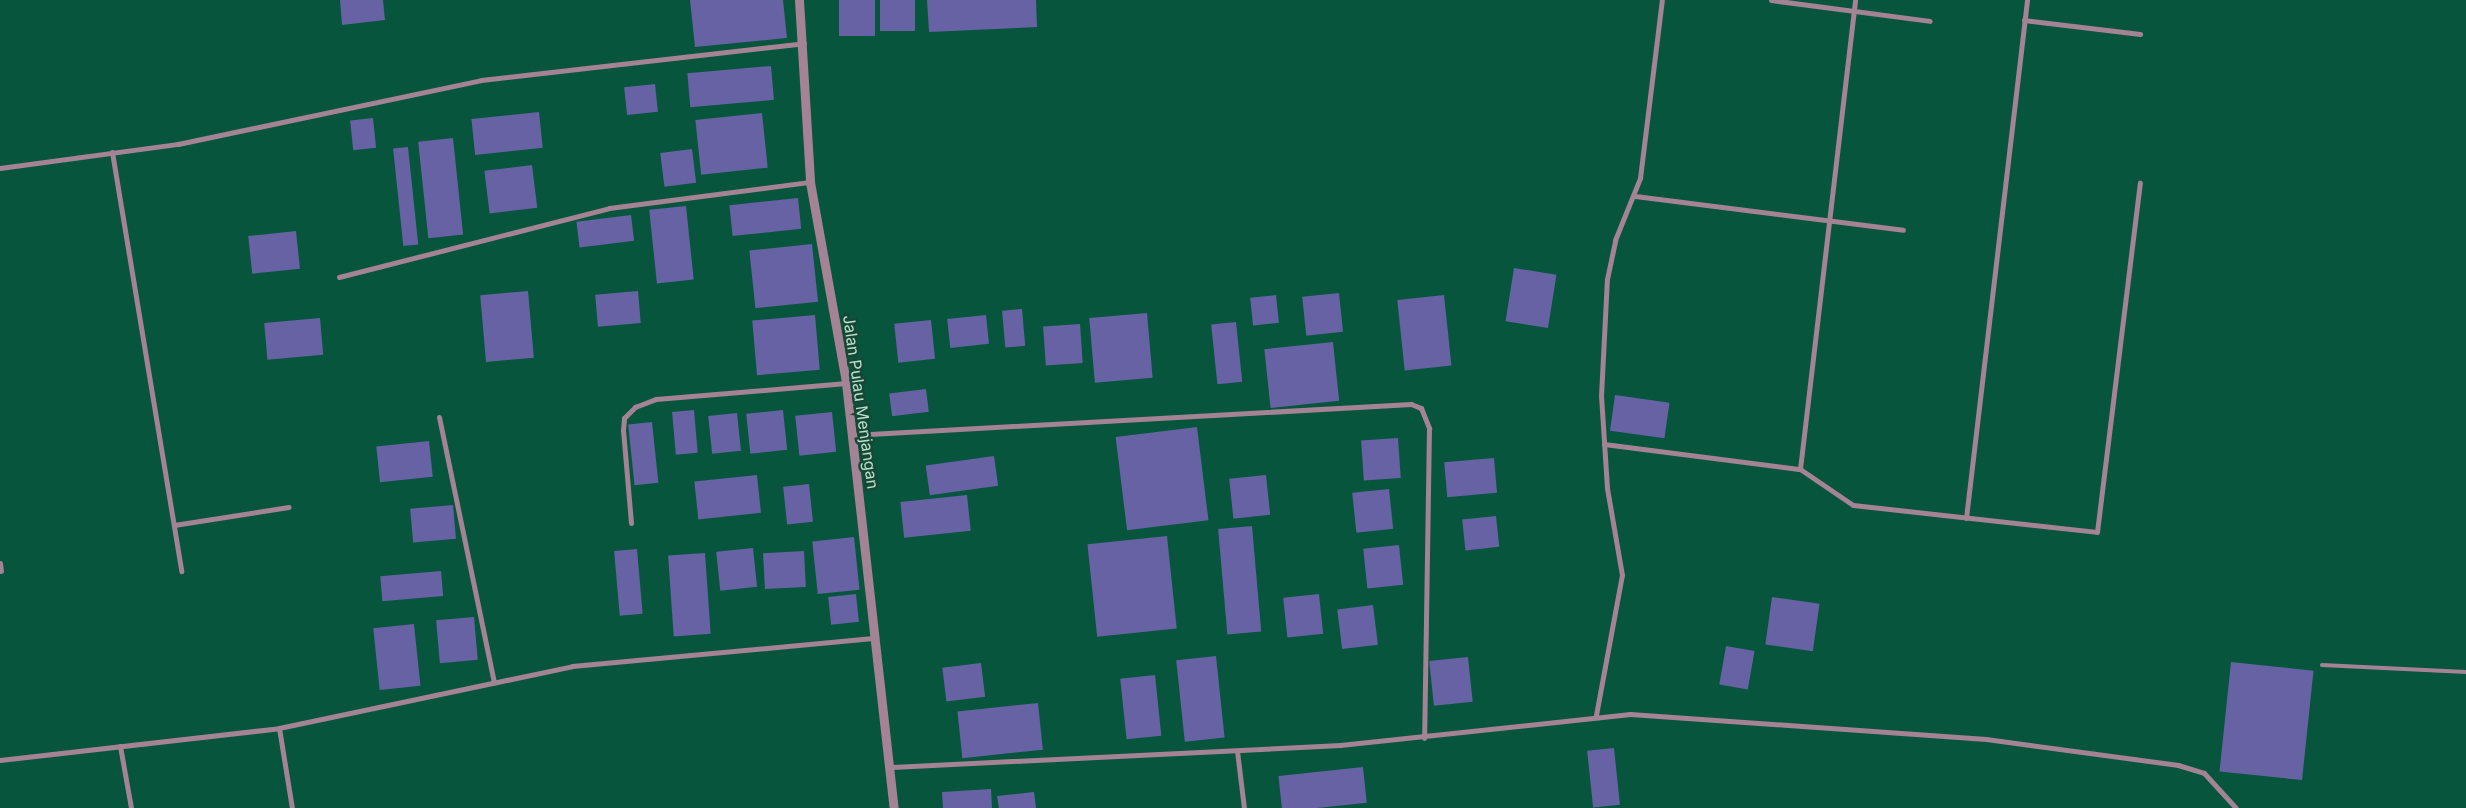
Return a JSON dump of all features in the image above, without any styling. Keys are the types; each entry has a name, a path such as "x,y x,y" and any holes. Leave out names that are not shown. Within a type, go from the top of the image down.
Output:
{"street":[{"name":"Jalan Pulau Menjangan","path":"798,0 804,43 810,182 846,383 892,767 894,808"},
{"path":"1596,715 1622,575 1604,444 1601,396 1607,279 1616,240 1635,196 1662,0"},
{"path":"1771,0 1854,9 1930,21"},
{"path":"1800,469 1826,221 1855,0"},
{"path":"1966,518 2026,0"},
{"path":"2024,20 2140,34"},
{"path":"0,168 178,144 482,80 804,43"},
{"path":"112,152 181,571"},
{"path":"339,277 609,208 810,182"},
{"path":"1604,444 1800,469 1853,505 2097,532 2140,183"},
{"path":"1635,196 1904,230"},
{"path":"631,523 623,430 624,418 635,407 656,400 846,383"},
{"path":"852,435 1411,404 1421,408 1429,428 1424,738"},
{"path":"439,417 494,682"},
{"path":"174,525 289,506"},
{"path":"0,563 1,571"},
{"path":"0,760 279,728 572,666 653,656 877,638"},
{"path":"892,767 1237,751 1424,738 1596,715 1818,724 1986,739 2178,765 2204,772 2236,808"},
{"path":"279,728 292,808"},
{"path":"120,746 131,808"},
{"path":"1237,751 1244,808"}],"lane":[{"path":"2322,666 2466,672"}],"building":[{"path":"340,0 383,0 385,20 342,25"},
{"path":"690,0 783,0 787,38 695,47"},
{"path":"839,0 875,0 875,36 839,36"},
{"path":"880,0 915,0 915,31 880,31"},
{"path":"927,0 1036,0 1037,27 929,32"},
{"path":"771,66 774,100 690,107 687,73"},
{"path":"655,84 658,112 627,115 624,87"},
{"path":"539,112 543,148 475,155 471,119"},
{"path":"762,113 768,168 701,175 695,120"},
{"path":"373,118 376,148 353,150 350,120"},
{"path":"453,138 463,234 428,238 418,142"},
{"path":"408,147 418,244 403,246 393,149"},
{"path":"692,149 696,183 664,187 660,153"},
{"path":"532,165 537,208 490,214 484,171"},
{"path":"798,198 801,229 733,236 729,205"},
{"path":"686,206 694,280 657,283 649,210"},
{"path":"631,215 634,241 580,248 576,222"},
{"path":"296,231 300,269 252,274 248,236"},
{"path":"812,244 818,302 755,308 749,251"},
{"path":"1514,268 1556,275 1548,328 1506,321"},
{"path":"528,291 534,358 486,362 480,295"},
{"path":"638,291 641,323 598,327 595,295"},
{"path":"1339,293 1343,332 1306,336 1302,297"},
{"path":"1276,295 1279,323 1253,326 1250,298"},
{"path":"1444,295 1451,366 1405,371 1397,300"},
{"path":"1022,309 1025,346 1005,348 1002,311"},
{"path":"1147,313 1153,378 1095,383 1089,318"},
{"path":"815,315 820,370 757,375 752,320"},
{"path":"986,315 989,344 950,348 947,319"},
{"path":"320,318 323,355 267,360 264,323"},
{"path":"931,320 935,359 898,363 894,324"},
{"path":"1236,322 1242,382 1217,384 1211,325"},
{"path":"1080,324 1083,363 1046,365 1043,327"},
{"path":"1333,342 1339,401 1271,408 1264,349"},
{"path":"926,389 929,412 892,416 889,394"},
{"path":"1615,395 1669,403 1664,438 1610,431"},
{"path":"694,410 698,453 676,455 672,412"},
{"path":"783,410 787,450 750,454 746,414"},
{"path":"832,412 836,452 799,456 795,416"},
{"path":"737,413 741,451 712,454 708,416"},
{"path":"652,422 658,483 635,485 628,425"},
{"path":"1197,427 1208,520 1127,530 1116,437"},
{"path":"1398,438 1401,478 1364,480 1361,441"},
{"path":"429,441 433,477 380,482 376,447"},
{"path":"994,456 998,486 930,495 926,466"},
{"path":"1494,458 1497,493 1447,497 1444,462"},
{"path":"757,475 761,513 698,519 694,482"},
{"path":"1266,475 1270,515 1233,519 1229,479"},
{"path":"809,484 813,522 787,525 783,487"},
{"path":"1389,489 1393,529 1356,533 1352,493"},
{"path":"967,495 971,531 904,538 900,502"},
{"path":"453,505 456,539 413,543 410,509"},
{"path":"1496,516 1499,547 1465,550 1462,520"},
{"path":"1252,526 1261,632 1227,635 1218,529"},
{"path":"1167,536 1177,628 1097,637 1087,544"},
{"path":"854,537 860,590 818,594 812,541"},
{"path":"1399,545 1403,585 1367,589 1363,549"},
{"path":"753,548 757,587 720,591 716,552"},
{"path":"637,549 643,614 620,616 614,551"},
{"path":"804,551 806,587 765,589 763,553"},
{"path":"705,553 711,634 674,636 668,556"},
{"path":"441,571 443,596 382,601 380,576"},
{"path":"856,594 859,622 831,625 828,597"},
{"path":"1319,594 1323,634 1287,638 1283,598"},
{"path":"1772,597 1820,604 1813,651 1765,645"},
{"path":"1373,605 1378,645 1342,649 1337,609"},
{"path":"474,617 478,660 440,663 436,620"},
{"path":"414,624 420,686 380,690 373,628"},
{"path":"1726,646 1755,651 1748,689 1719,684"},
{"path":"1216,656 1225,738 1185,742 1176,660"},
{"path":"1468,657 1473,702 1434,706 1429,661"},
{"path":"2231,662 2314,671 2302,780 2220,771"},
{"path":"981,663 985,697 946,701 942,668"},
{"path":"1155,675 1161,736 1127,739 1120,679"},
{"path":"1038,703 1043,750 962,758 957,711"},
{"path":"1614,748 1620,805 1593,808 1587,751"},
{"path":"1363,767 1367,803 1317,808 1282,808 1278,776"},
{"path":"991,789 992,808 943,808 942,792"},
{"path":"1034,792 1036,808 999,808 997,796"}]}
